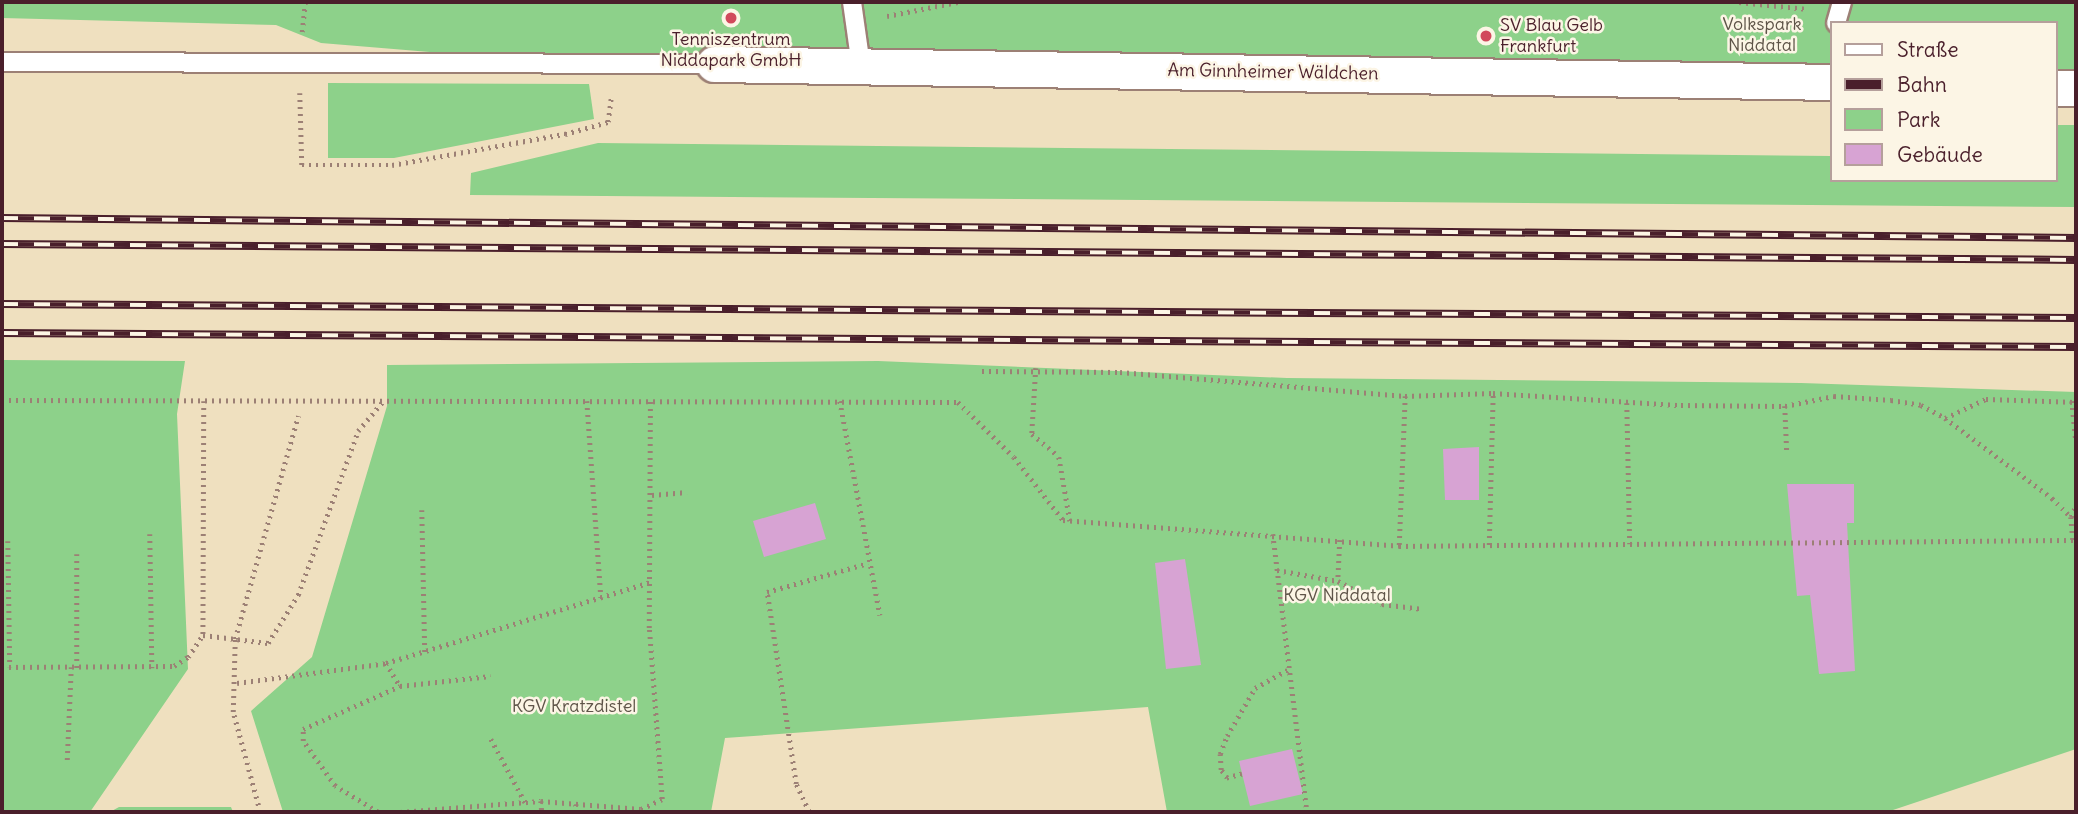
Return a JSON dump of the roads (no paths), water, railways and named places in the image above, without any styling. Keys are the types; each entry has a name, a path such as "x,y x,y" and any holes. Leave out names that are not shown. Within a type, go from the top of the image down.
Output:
{"street":[{"name":"Am Ginnheimer Wäldchen","path":"714,64 1829,82"},
{"path":"2057,88 2076,88"}],"lane":[{"path":"852,2 861,66"},
{"path":"2,62 714,64"}],"railway":[{"path":"2,218 2076,238"},
{"path":"2,244 2076,260"},
{"path":"2,304 2076,318"},
{"path":"2,333 2076,347"}],"place":[{"name":"Tenniszentrum Niddapark GmbH","path":"731,18"},
{"name":"SV Blau Gelb Frankfurt","path":"1486,36"}],"park label":[{"name":"Volkspark Niddatal","path":"1762,35"},
{"name":"KGV Niddatal","path":"1337,595"},
{"name":"KGV Kratzdistel","path":"574,706"}]}
